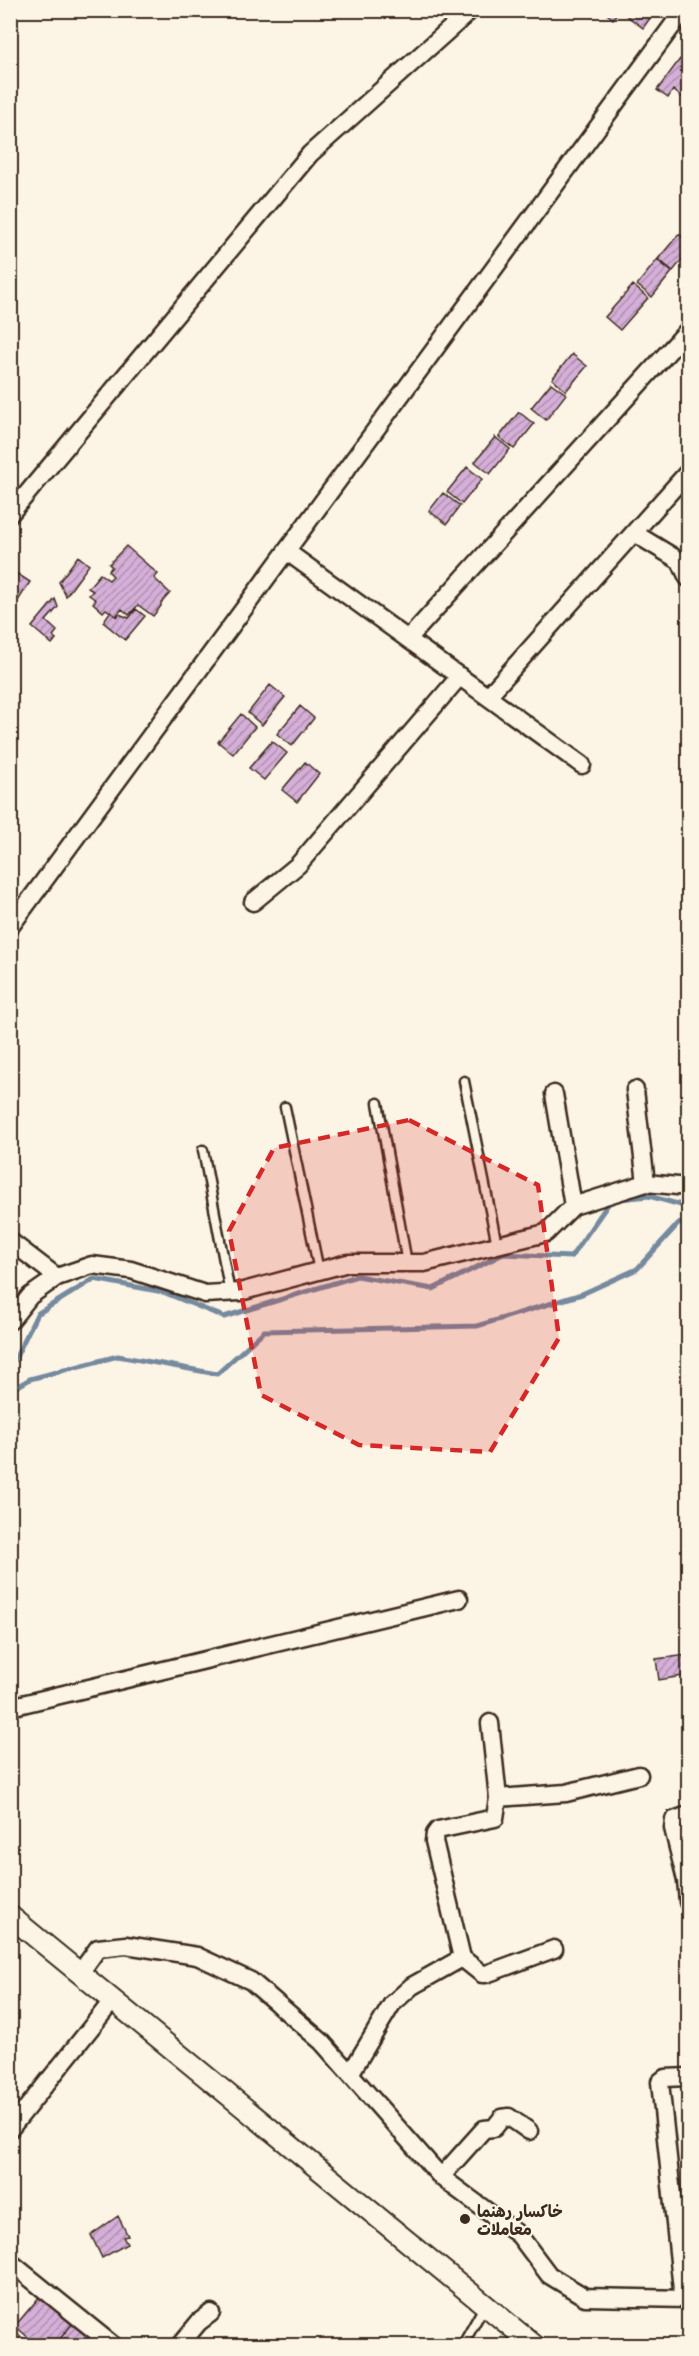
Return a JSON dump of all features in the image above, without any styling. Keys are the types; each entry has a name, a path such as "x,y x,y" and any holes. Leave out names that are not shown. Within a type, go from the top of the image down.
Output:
{"street":[{"path":"10,514 310,154 471,10"},
{"path":"10,927 684,10"},
{"path":"409,638 688,330"},
{"path":"488,696 688,472"},
{"path":"634,533 680,561 688,579"},
{"path":"286,551 582,765"},
{"path":"252,902 298,866 460,676"},
{"path":"635,1090 646,1184"},
{"path":"554,1094 573,1206"},
{"path":"10,1321 30,1296 57,1276 92,1265 131,1270 205,1294 240,1292 348,1263 424,1263 546,1233 573,1206 646,1184 688,1187"},
{"path":"10,1241 57,1276"},
{"path":"10,1707 459,1599"},
{"path":"462,1958 434,1840 438,1830 493,1819 496,1815 498,1798 490,1723"},
{"path":"498,1798 566,1793 639,1774"},
{"path":"688,1815 674,1820 672,1827 686,1880 688,1902"},
{"path":"10,1916 535,2346"},
{"path":"80,1973 98,1948 126,1945 197,1956 251,1981 322,2042 441,2176 519,2235 549,2275 585,2297 686,2299 660,2082 665,2078 688,2077"},
{"path":"462,1958 470,1962 482,1974 486,1974 554,1949"},
{"path":"350,2074 392,2004 412,1986 462,1958"},
{"path":"10,2129 112,2000"},
{"path":"441,2176 484,2129 494,2128 502,2118 509,2117 529,2131"},
{"path":"10,2262 114,2346"},
{"path":"179,2346 199,2322 211,2313"}],"lane":[{"path":"464,1081 497,1245"},
{"path":"378,1103 407,1263"},
{"path":"285,1107 319,1271"},
{"path":"203,1150 230,1293"},
{"path":"462,2346 485,2305"}],"highlighted area":[{"path":"409,1120 538,1185 559,1338 490,1452 359,1445 261,1395 229,1231 274,1148"}],"building":[{"path":"602,10 619,10 613,19"},
{"path":"619,10 656,10 643,28"},
{"path":"680,59 688,65 688,102 673,90 668,98 657,90"},
{"path":"679,234 688,242 688,252 673,271 658,259"},
{"path":"657,260 672,272 652,297 637,285"},
{"path":"633,285 648,298 620,330 605,317"},
{"path":"572,354 587,366 566,391 552,379"},
{"path":"551,383 566,394 546,420 531,408"},
{"path":"519,412 534,424 514,449 499,437"},
{"path":"495,437 510,449 490,474 475,462"},
{"path":"467,467 482,479 462,504 447,492"},
{"path":"443,493 460,506 447,524 429,511"},
{"path":"126,546 158,574 154,578 170,593 153,616 138,605 129,615 122,609 116,616 106,609 103,612 93,603 96,600 89,595 93,591 88,588 100,574 109,580 113,576 108,571 112,567 109,564"},
{"path":"78,556 89,565 66,596 59,582"},
{"path":"10,569 30,582 16,604 10,601"},
{"path":"55,599 58,607 46,621 57,631 53,636 56,639 52,644 32,627"},
{"path":"136,609 145,616 125,640 103,622 110,612 117,617 119,614 129,618"},
{"path":"270,685 285,697 262,725 248,713"},
{"path":"300,706 314,718 292,746 277,734"},
{"path":"241,714 255,727 233,754 218,742"},
{"path":"272,741 287,753 264,780 249,768"},
{"path":"305,762 319,774 297,802 282,790"},
{"path":"688,1655 688,1675 659,1680 656,1659"},
{"path":"118,2216 128,2236 123,2237 127,2244 102,2258 91,2235"},
{"path":"41,2295 73,2323 54,2346 38,2346 15,2326"},
{"path":"73,2323 102,2346 54,2346"},
{"path":"13,2330 32,2346 10,2346 10,2333"}],"waterway":[{"path":"620,1199 649,1196 688,1207"},
{"path":"10,1362 14,1361 37,1314 94,1279 163,1292 224,1317 357,1276 433,1289 503,1254 571,1257 611,1200"},
{"path":"10,1391 30,1379 118,1356 217,1374 264,1331 477,1326 582,1294 637,1269 679,1223 688,1226"}],"place":[{"name":"خاکسار رهنما معاملات","path":"465,2219"}]}
